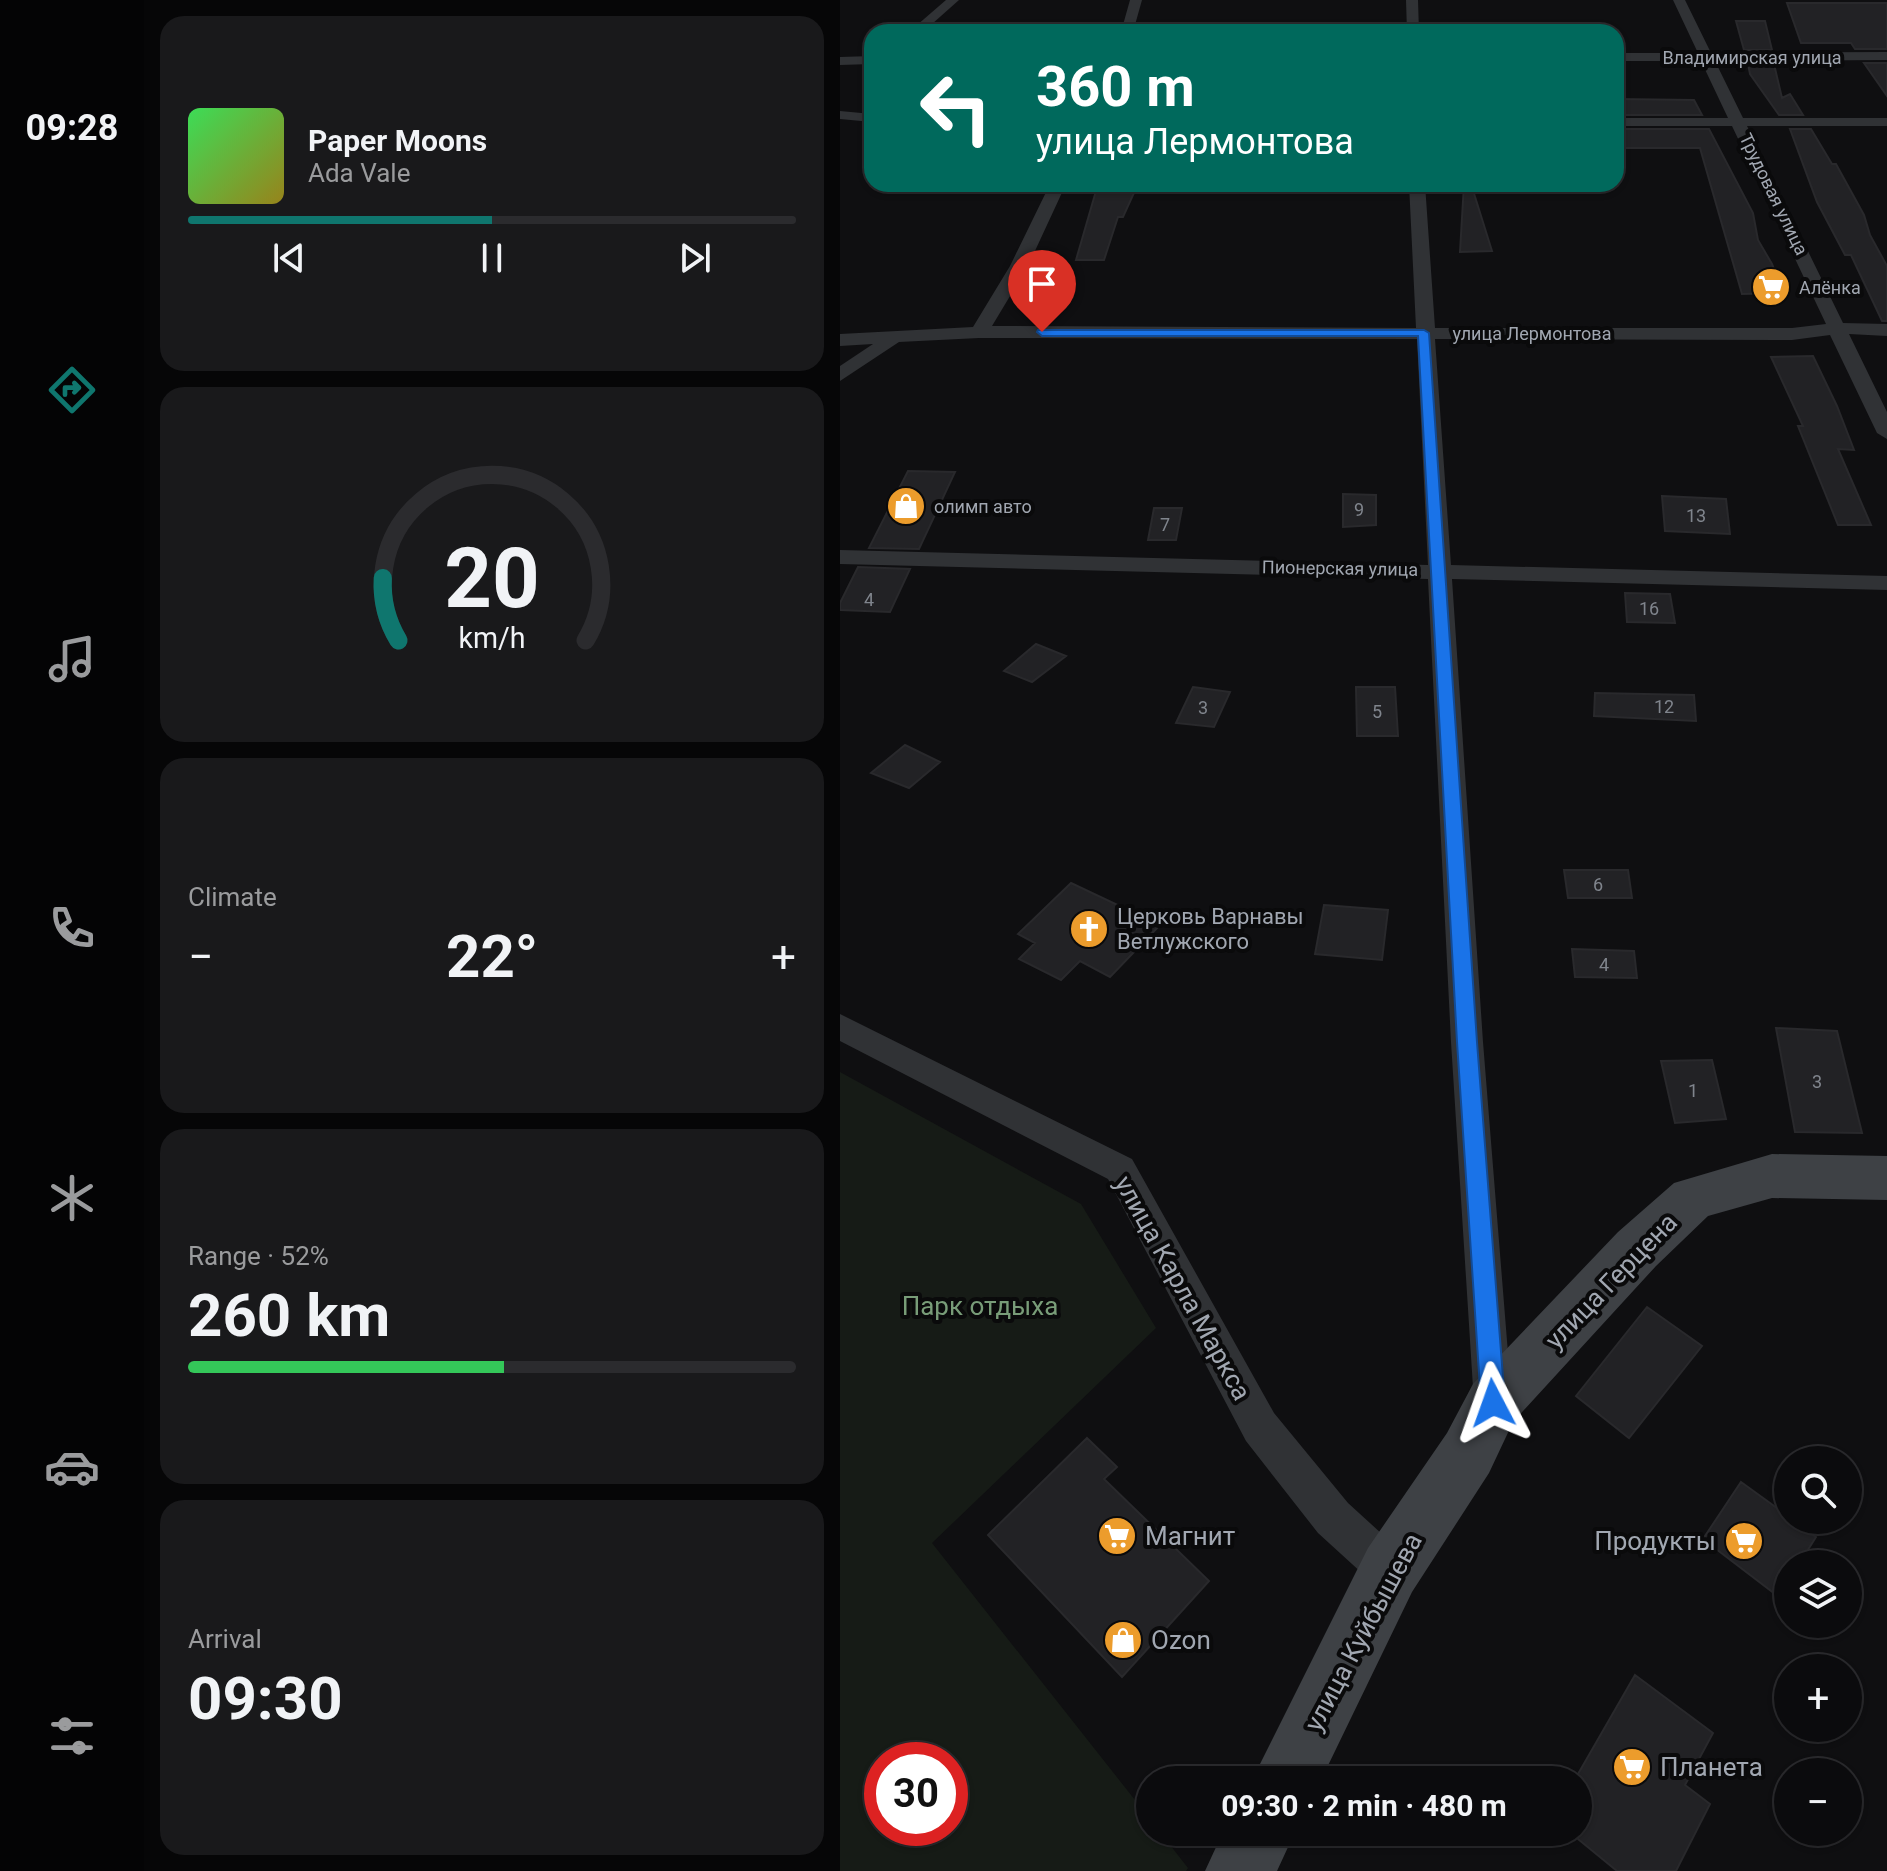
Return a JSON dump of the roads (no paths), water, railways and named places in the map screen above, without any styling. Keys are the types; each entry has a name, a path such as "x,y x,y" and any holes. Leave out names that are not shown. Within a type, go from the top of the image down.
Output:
{"street":[{"path":"924,24 953,0"},
{"path":"1129,24 1136,0"},
{"path":"1412,0 1413,24"},
{"name":"Трудовая улица","path":"1679,0 1887,433"},
{"name":"Владимирская улица","path":"1624,57 1887,56"},
{"path":"840,61 864,60"},
{"path":"840,115 864,117"},
{"path":"1624,122 1887,122"},
{"path":"979,332 1019,266 1054,192"},
{"path":"1417,192 1467,1042 1493,1403"},
{"name":"улица Лермонтова","path":"840,340 979,332 1792,334 1839,328 1887,330"},
{"path":"840,375 892,339"},
{"name":"Пионерская улица","path":"840,557 1887,583"},
{"name":"улица Карла Маркса","path":"840,1026 1120,1169 1260,1427 1333,1518 1390,1570"},
{"name":"улица Герцена","path":"1493,1403 1637,1249 1692,1199 1772,1176 1887,1178"},
{"name":"улица Куйбышева","path":"1293,1766 1390,1570 1468,1453 1493,1403"},
{"path":"1240,1871 1253,1846"}],"place":[{"name":"Алёнка","path":"1771,287"},
{"name":"олимп авто","path":"906,506"},
{"name":"Церковь Варнавы Ветлужского","path":"1089,929"},
{"name":"Магнит","path":"1117,1536"},
{"name":"Продукты","path":"1744,1541"},
{"name":"Ozon","path":"1123,1640"},
{"name":"Планета","path":"1632,1767"}],"park label":[{"name":"Парк отдыха","path":"980,1306"}]}
